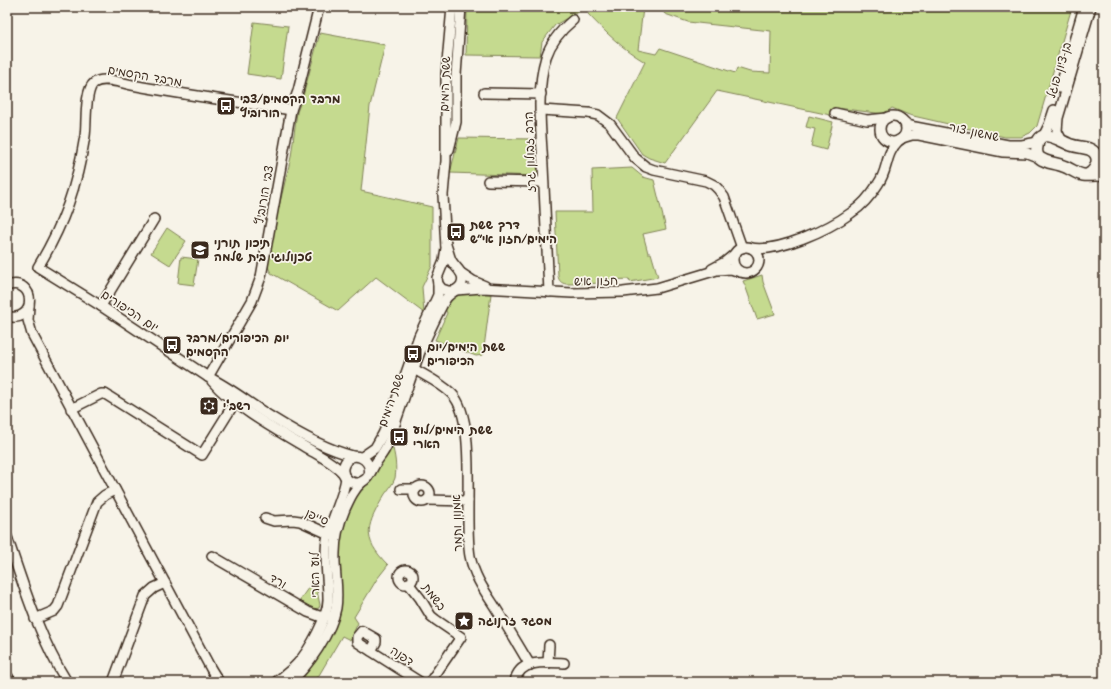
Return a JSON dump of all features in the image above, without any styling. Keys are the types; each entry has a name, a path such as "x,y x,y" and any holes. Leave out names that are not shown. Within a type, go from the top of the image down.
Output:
{"main road":[{"path":"1087,175 1101,162 1091,150 1073,146 1052,136 1040,139 1036,151 1040,158 1048,162 1062,165 1080,174 1087,175 1104,176"},
{"path":"7,676 10,682"}],"street":[{"name":"צבי הורוביץ","path":"208,377 252,301 261,277 291,110 298,91 319,7"},
{"name":"ששת הימים","path":"439,271 444,261 446,245 443,195 446,161 446,74 452,7"},
{"name":"ששת הימים","path":"446,161 456,122 456,75 461,7"},
{"name":"בן-ציון פוגל","path":"1040,139 1051,120 1084,7"},
{"name":"בן-ציון פוגל","path":"1062,141 1057,131 1058,118 1091,7"},
{"name":"הרב זבולון גרז","path":"549,292 541,94 543,73 548,53 556,37 573,20"},
{"name":"מרבד הקסמים","path":"38,267 58,232 73,192 85,135 89,90 94,83 98,81 112,81 180,94 291,110"},
{"path":"484,93 541,94"},
{"path":"541,110 598,115 610,124 636,158 646,167 706,181 716,187 724,197 743,250"},
{"path":"782,245 766,249 743,250 734,258 734,264 740,272 750,272 756,269 768,253 782,245 824,228 842,219 858,208 879,183 891,149 906,129 902,120 895,116 877,120 867,120 835,113"},
{"path":"887,160 886,149 880,129 882,123 888,117"},
{"path":"867,120 889,141 893,142 900,139"},
{"name":"שמשון צור","path":"902,120 908,125 914,127 998,143 1022,145 1040,139"},
{"name":"שמשון צור","path":"900,139 912,135 925,136 1003,152 1027,153 1040,158"},
{"path":"488,181 544,182"},
{"path":"101,306 154,219"},
{"name":"ששת הימים","path":"446,245 451,259 459,270"},
{"path":"743,250 758,254 759,264"},
{"name":"חזון איש","path":"696,276 721,264 743,250"},
{"path":"448,266 459,270 462,282 455,290 444,290 438,284 437,276 439,271 448,266"},
{"name":"יום הכיפורים","path":"38,267 288,427 335,450 358,457"},
{"name":"חזון איש","path":"455,290 494,288 549,292 600,293 634,291 657,288 723,269 732,269 740,272"},
{"name":"חזון איש","path":"459,270 476,283 494,288"},
{"path":"7,286 16,284 25,289 30,298 28,320 32,334 219,682"},
{"name":"ששת הימים","path":"366,478 386,448 411,368 419,336 438,295 438,284"},
{"name":"ששת הימים","path":"358,457 371,452 379,443 411,368 444,301 448,295 455,290"},
{"path":"9,316 21,315 29,306"},
{"path":"9,316 24,325 32,334"},
{"name":"אמנון ותמר","path":"411,368 452,394 458,402 463,414 465,424 470,556 479,583 530,664"},
{"name":"יום הכיפורים","path":"208,377 217,388 235,402 275,429 333,464 344,476"},
{"path":"71,409 101,394 105,394 202,455 235,402"},
{"path":"358,457 368,463 370,470 366,478 360,483 352,482 344,476 344,465 349,458 358,457"},
{"name":"לוע הארי","path":"276,682 291,679 304,669 314,655 329,616 337,600 335,554 332,536 334,515 341,498 344,476"},
{"name":"לוע הארי","path":"332,536 342,518 352,493 366,478"},
{"path":"401,489 416,489 414,493 415,500 421,502 427,500 468,501"},
{"path":"35,619 54,611 58,606 97,502 105,495 115,490"},
{"name":"סייפן","path":"264,518 274,521 300,521 332,536"},
{"path":"7,537 35,619 57,666 67,682"},
{"name":"ורד","path":"212,556 308,612 319,616 329,616"},
{"path":"113,682 145,596 154,588 165,582"},
{"name":"בשמת","path":"408,583 420,598 431,616 461,637 430,682"},
{"path":"548,662 549,645"},
{"name":"דפנה","path":"371,651 420,682"},
{"path":"515,682 517,672 530,664 548,662 564,663"},
{"path":"211,669 225,682"}],"green space":[{"path":"490,7 582,7 583,9 555,25 542,42 540,56 466,55 467,10 490,10"},
{"path":"594,7 643,8 638,50 656,54 660,48 735,73 737,68 750,72 770,73 771,31 688,22 665,14 659,7 912,7 912,11 1000,11 1001,7 1072,7 1037,126 1030,133 1021,137 1005,137 909,115 892,108 884,114 837,108 835,116 717,91 665,163 642,154 617,118 645,62 629,52 601,28 588,14"},
{"path":"997,7 997,8 915,8"},
{"path":"254,22 288,26 281,79 247,74"},
{"path":"320,33 385,45 370,106 361,191 432,207 432,266 422,287 424,313 376,277 338,311 271,273 267,265 267,256 291,157 297,112 303,96"},
{"path":"809,116 833,122 826,150 811,146 815,129 806,127"},
{"path":"459,138 535,139 538,176 450,173"},
{"path":"632,168 643,177 654,180 666,229 643,234 648,253 651,253 658,277 630,282 629,279 609,280 610,283 566,284 562,282 558,276 555,212 593,212 592,170"},
{"path":"167,228 186,241 170,265 151,253"},
{"path":"181,257 198,259 194,285 178,283"},
{"path":"762,275 763,282 775,314 757,319 743,281"},
{"path":"467,293 491,294 483,355 476,356 435,340 447,313 445,309 449,303 459,295"},
{"path":"392,445 396,470 395,478 374,514 369,531 373,546 388,565 377,579 354,617 358,623 350,640 342,636 315,682 304,682 302,681 335,618 339,534 353,495"},
{"path":"311,584 316,586 320,605 319,608 315,609 299,601"}],"place":[{"name":"מרבד הקסמים/צבי הורוביץ","path":"226,106"},
{"name":"דרך ששת הימים/חזון אי״ש","path":"456,232"},
{"name":"תיכון תורני טכנולוגי בית שלמה","path":"200,250"},
{"name":"יום הכיפורים/מרבד הקסמים","path":"172,345"},
{"name":"ששת הימים/יום הכיפורים","path":"413,354"},
{"name":"רשב\"י","path":"209,406"},
{"name":"ששת הימים/לוע הארי","path":"399,437"},
{"name":"מסגד זרנוגה","path":"464,621"}]}
